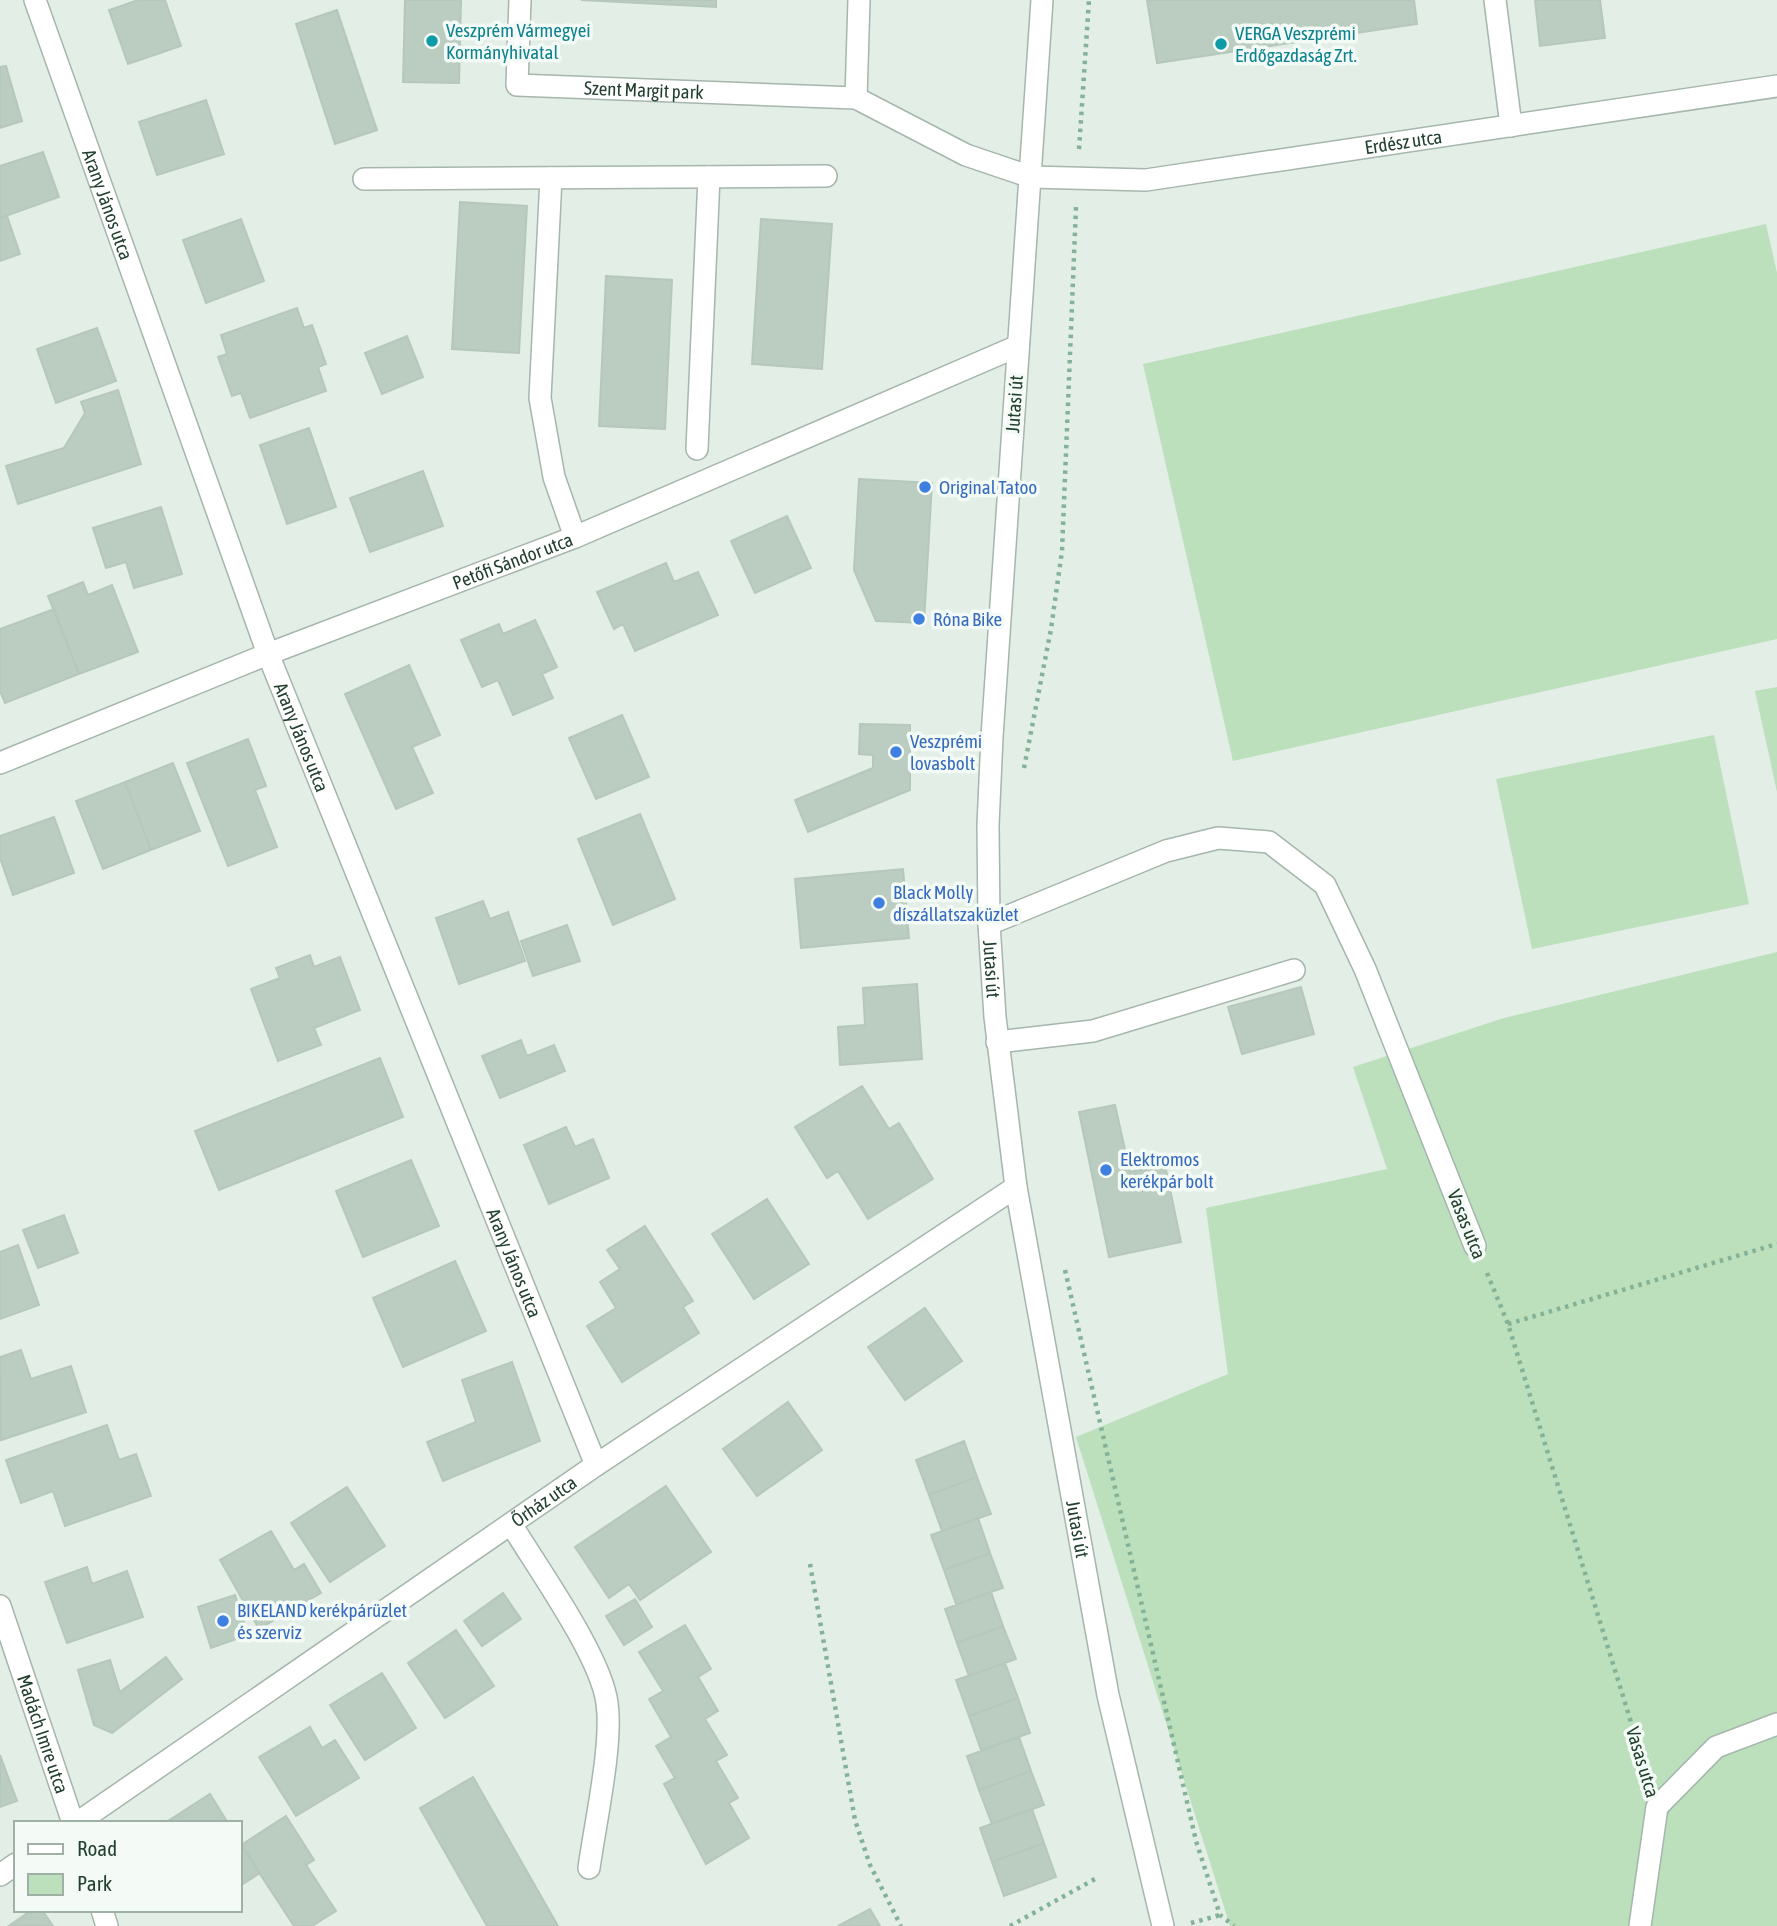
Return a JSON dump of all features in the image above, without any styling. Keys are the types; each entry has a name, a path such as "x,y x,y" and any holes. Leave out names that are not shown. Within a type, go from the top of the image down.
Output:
{"street":[{"name":"Arany János utca","path":"35,0 268,654 596,1465"},
{"name":"Szent Margit park","path":"520,0 517,85 856,98 966,155 1031,177"},
{"path":"856,98 859,0"},
{"name":"Jutasi út","path":"1042,0 992,737 988,825 989,924 997,1042 1016,1187 1108,1695 1163,1926"},
{"path":"1495,0 1511,126"},
{"name":"Erdész utca","path":"1031,177 1146,180 1777,86"},
{"path":"364,179 826,176"},
{"path":"697,449 709,177"},
{"path":"551,178 540,398 554,477 575,537"},
{"name":"Petőfi Sándor utca","path":"0,763 268,654 575,537 1018,346"},
{"name":"Vasas utca","path":"989,924 1166,852 1218,838 1269,842 1325,885 1365,969 1475,1246"},
{"path":"997,1042 1093,1031 1294,970"},
{"name":"Őrház utca","path":"78,1821 596,1465 1016,1187"},
{"path":"511,1524 595,1664 607,1702 607,1736 589,1868"},
{"name":"Madách Imre utca","path":"0,1606 74,1821"},
{"path":"1657,1807 1716,1747 1777,1724"},
{"name":"Vasas utca","path":"1640,1926 1657,1807"}],"path":[{"path":"1022,778 1062,551 1077,179 1089,0"},
{"path":"1508,1324 1777,1244"},
{"name":"Vasas utca","path":"1475,1246 1508,1324 1657,1807"},
{"path":"1062,1260 1196,1841 1220,1915 1234,1926"},
{"path":"810,1564 855,1820 870,1864 901,1926"},
{"path":"1010,1926 1094,1879"},
{"path":"1180,1926 1220,1915"}],"green space":[{"path":"1766,224 1777,273 1777,639 1233,761 1143,364"},
{"path":"1777,687 1777,792 1755,691"},
{"path":"1714,735 1749,904 1532,949 1496,779"},
{"path":"1777,952 1777,1926 1230,1926 1076,1437 1228,1374 1206,1208 1387,1169 1353,1067 1504,1018"}],"building":[{"path":"138,0 165,0 181,46 128,64 109,10"},
{"name":"Veszprém Vármegyei Kormányhivatal","path":"405,0 461,0 459,83 403,82"},
{"path":"581,0 716,0 716,7"},
{"name":"VERGA Veszprémi Erdőgazdaság Zrt.","path":"1147,0 1414,0 1417,24 1157,63"},
{"path":"1535,0 1600,0 1605,38 1540,46"},
{"path":"337,10 377,130 335,144 296,24"},
{"path":"6,66 22,121 0,128 0,67"},
{"path":"206,100 224,154 157,175 139,122"},
{"path":"43,152 59,197 0,218 0,166"},
{"path":"460,202 527,206 519,353 452,349"},
{"path":"7,216 20,254 0,261 0,218"},
{"path":"241,219 264,281 206,303 183,240"},
{"path":"761,219 832,224 822,369 752,364"},
{"path":"606,276 672,280 665,429 599,426"},
{"path":"297,308 304,328 312,325 326,364 318,367 326,391 250,418 241,393 232,396 218,357 227,354 221,335"},
{"path":"97,328 116,381 56,403 37,349"},
{"path":"407,336 423,377 382,394 365,353"},
{"path":"118,390 141,464 18,504 6,466 64,448 85,413 81,402"},
{"path":"309,428 336,507 287,524 260,445"},
{"path":"423,471 443,526 370,552 350,498"},
{"path":"859,479 932,483 924,623 876,621 854,570"},
{"path":"161,507 182,574 134,588 126,562 106,568 93,528"},
{"path":"787,516 811,568 755,593 731,541"},
{"path":"666,563 674,582 698,572 718,615 635,651 623,624 614,629 597,592"},
{"path":"83,582 88,595 112,585 138,652 79,674 48,596"},
{"path":"54,609 79,674 5,703 0,691 0,629"},
{"path":"535,620 557,667 542,674 553,698 513,715 498,680 482,687 461,640 499,624 503,634"},
{"path":"409,665 440,735 412,747 433,793 396,809 345,694"},
{"path":"622,715 649,777 596,799 569,738"},
{"path":"860,724 910,725 910,790 808,832 795,800 873,768 873,755 859,754"},
{"path":"248,739 266,786 255,790 277,847 228,866 187,763"},
{"path":"173,763 200,831 151,850 125,782"},
{"path":"125,782 151,850 103,869 76,801"},
{"path":"640,814 675,899 613,925 578,839"},
{"path":"54,817 74,873 13,895 0,858 0,836"},
{"path":"903,869 909,938 801,948 795,879"},
{"path":"483,901 490,919 508,912 525,961 459,984 436,918"},
{"path":"567,925 580,961 533,976 521,941"},
{"path":"310,955 314,967 340,957 360,1010 314,1028 321,1045 278,1061 251,989 280,978 276,968"},
{"path":"917,984 922,1059 840,1065 838,1027 865,1025 863,988"},
{"path":"1301,987 1314,1034 1242,1054 1228,1007"},
{"path":"521,1040 527,1056 554,1045 565,1071 500,1098 482,1056"},
{"path":"380,1058 403,1117 219,1190 195,1131"},
{"path":"862,1086 889,1129 899,1123 933,1179 868,1219 838,1171 827,1178 795,1127"},
{"path":"1115,1105 1130,1172 1165,1165 1181,1242 1109,1257 1079,1112"},
{"path":"566,1127 575,1147 593,1139 609,1178 549,1204 524,1145"},
{"path":"411,1160 439,1226 363,1257 336,1191"},
{"path":"767,1199 809,1264 754,1299 712,1234"},
{"path":"64,1215 78,1253 38,1268 23,1230"},
{"path":"645,1226 693,1301 683,1307 699,1333 622,1382 587,1326 616,1308 600,1282 620,1269 607,1250"},
{"path":"18,1245 39,1305 0,1319 0,1252"},
{"path":"455,1261 486,1331 403,1367 373,1298"},
{"path":"925,1308 962,1361 905,1400 868,1347"},
{"path":"21,1350 31,1379 71,1366 86,1412 1,1440 0,1357"},
{"path":"512,1362 540,1441 443,1481 427,1442 476,1422 462,1380"},
{"path":"788,1402 822,1450 757,1496 723,1449"},
{"path":"107,1425 119,1460 136,1454 151,1496 65,1526 53,1491 21,1503 6,1460"},
{"path":"964,1441 977,1477 929,1495 916,1460"},
{"path":"977,1477 991,1514 942,1531 929,1495"},
{"path":"666,1486 711,1552 640,1600 629,1584 609,1598 575,1547"},
{"path":"347,1487 385,1546 330,1582 291,1523"},
{"path":"978,1518 990,1553 944,1570 931,1535"},
{"path":"271,1531 294,1570 304,1564 321,1593 259,1629 220,1560"},
{"path":"990,1553 1003,1588 956,1604 944,1570"},
{"path":"87,1567 92,1584 127,1571 143,1617 67,1643 45,1582"},
{"path":"991,1592 1003,1626 957,1643 945,1609"},
{"path":"503,1593 521,1619 482,1646 464,1621"},
{"name":"BIKELAND kerékpárüzlet és szerviz","path":"235,1595 248,1635 211,1648 198,1607"},
{"path":"635,1599 652,1627 624,1645 606,1616"},
{"path":"685,1625 711,1669 698,1677 718,1711 705,1719 727,1755 716,1761 738,1798 729,1803 749,1838 706,1864 664,1784 675,1778 656,1746 671,1737 649,1699 663,1691 639,1652"},
{"path":"1003,1626 1016,1659 969,1676 957,1643"},
{"path":"456,1630 494,1686 445,1718 408,1663"},
{"path":"166,1657 182,1679 112,1733 94,1725 78,1670 110,1660 120,1692"},
{"path":"1005,1663 1018,1698 969,1716 956,1680"},
{"path":"382,1673 416,1728 365,1760 330,1705"},
{"path":"1018,1698 1030,1733 981,1750 969,1716"},
{"path":"310,1727 322,1748 335,1740 359,1778 296,1816 259,1757"},
{"path":"1019,1737 1031,1771 979,1790 967,1756"},
{"path":"0,1755 17,1801 0,1807"},
{"path":"1031,1771 1044,1805 992,1824 979,1790"},
{"path":"473,1777 558,1926 487,1926 420,1808"},
{"path":"210,1794 227,1821 168,1821"},
{"path":"1032,1809 1044,1843 992,1862 980,1828"},
{"path":"286,1816 314,1860 306,1865 336,1911 312,1926 294,1926 242,1844"},
{"path":"1044,1843 1056,1877 1004,1896 992,1862"},
{"path":"242,1845 260,1873 242,1885"},
{"path":"870,1909 880,1926 838,1926"},
{"path":"29,1912 43,1912 53,1926 10,1925"}],"place":[{"name":"Veszprém Vármegyei Kormányhivatal","path":"432,41"},
{"name":"VERGA Veszprémi Erdőgazdaság Zrt.","path":"1221,44"},
{"name":"Original Tatoo","path":"925,487"},
{"name":"Róna Bike","path":"919,619"},
{"name":"Veszprémi lovasbolt","path":"896,752"},
{"name":"Black Molly díszállatszaküzlet","path":"879,903"},
{"name":"Elektromos kerékpár bolt","path":"1106,1170"},
{"name":"BIKELAND kerékpárüzlet és szerviz","path":"223,1621"}]}
